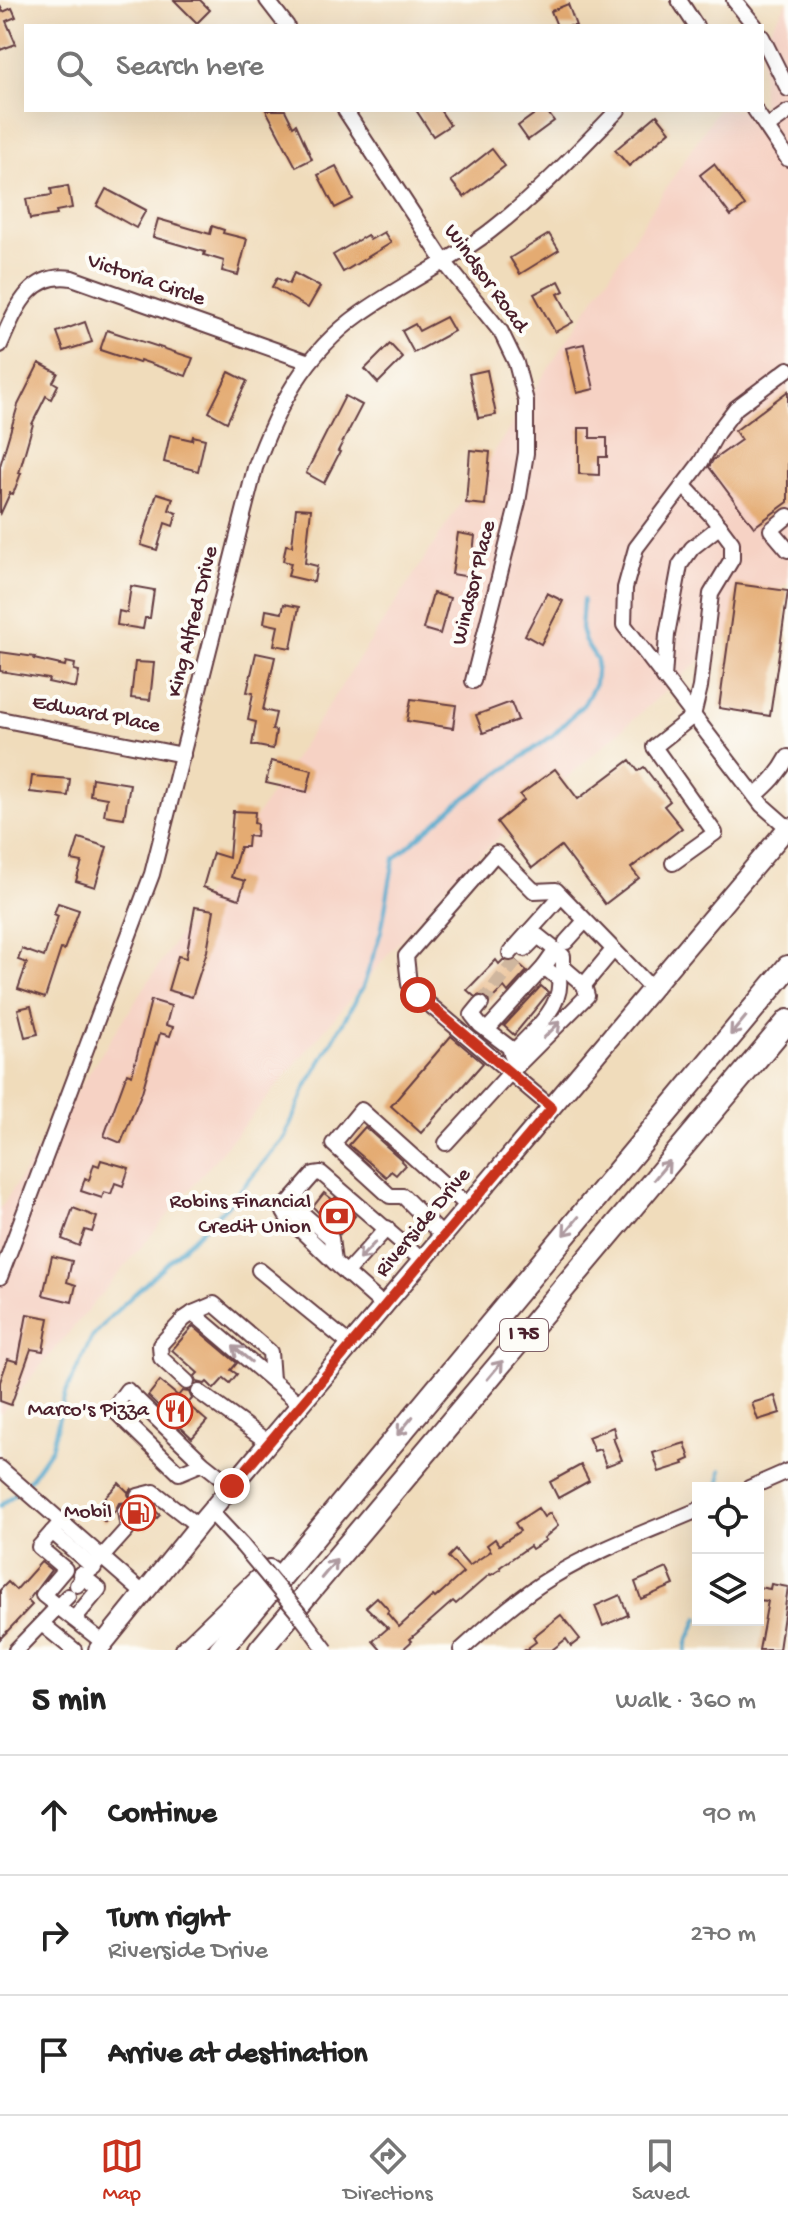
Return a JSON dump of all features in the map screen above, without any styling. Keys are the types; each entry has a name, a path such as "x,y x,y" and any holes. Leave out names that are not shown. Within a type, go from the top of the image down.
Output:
{"highway":[{"name":"I 75","path":"220,1650 788,967"},
{"name":"I 75","path":"260,1650 788,1021"},
{"path":"187,1650 348,1495"}],"main road":[{"name":"Riverside Drive","path":"101,1646 204,1519 788,827"}],"street":[{"path":"267,0 285,24"},
{"path":"679,0 695,24"},
{"path":"734,0 753,24"},
{"path":"764,41 788,89"},
{"name":"Windsor Road","path":"346,112 445,263 501,332 516,363 528,422 520,494"},
{"name":"King Alfred Drive","path":"0,1277 152,874 255,468 270,426 309,362 331,338 358,315 445,263 489,232 616,112"},
{"path":"756,112 788,159"},
{"path":"767,127 788,112"},
{"name":"Victoria Circle","path":"0,345 25,295 43,280 62,277 309,362"},
{"path":"788,369 736,408 701,462 636,548 625,588 624,625 762,805 788,827"},
{"path":"673,863 715,833 654,747 693,716 700,687 711,594 732,559 732,543 683,485"},
{"name":"Windsor Place","path":"473,681 520,494"},
{"path":"788,516 771,530 788,550"},
{"path":"664,678 667,635 680,565 692,548 720,526"},
{"name":"Edward Place","path":"0,719 183,755"},
{"path":"755,796 770,784 788,757"},
{"path":"552,1108 418,995 409,984 406,956 496,853 534,891 556,890 652,989"},
{"path":"561,896 517,951 538,936 561,946"},
{"path":"487,1030 585,921"},
{"path":"446,1143 587,996 584,985 563,967 561,946"},
{"path":"584,985 613,950"},
{"path":"511,1054 549,1012 560,990 559,979 544,967"},
{"path":"481,1004 472,1015 509,1047 513,1060 510,1073"},
{"path":"444,1237 403,1196 390,1196 333,1144 361,1110 469,1207"},
{"path":"385,1307 346,1273 334,1256 331,1238 291,1200 314,1174 320,1173 423,1261"},
{"path":"346,1273 387,1228"},
{"path":"259,1270 352,1346"},
{"path":"269,1443 193,1387 161,1358 160,1345 184,1319 214,1304 270,1352 272,1380"},
{"path":"193,1313 301,1405"},
{"path":"203,1463 179,1473 113,1409 127,1390 203,1463 232,1486"},
{"path":"0,1468 57,1527 81,1582 74,1619"},
{"path":"763,1482 788,1471"},
{"path":"151,1500 204,1519 242,1545 326,1650"},
{"path":"461,1650 517,1601 551,1577 586,1557 692,1513"},
{"path":"19,1649 132,1521"},
{"path":"57,1527 39,1547 81,1582 99,1589 74,1619"},
{"path":"65,1569 43,1595 81,1582 144,1594"},
{"path":"74,1619 101,1646"},
{"path":"42,1624 74,1650"}],"shaded area":[{"path":"788,1 788,583 451,880 0,1414 0,1209 716,112 764,112 764,38"}],"building":[{"path":"174,0 200,0 210,10 197,23"},
{"path":"568,4 575,24 556,24 551,11"},
{"path":"0,6 3,12 12,8 16,17 6,21 16,44 0,50"},
{"path":"267,112 286,112 293,126 296,124 312,159 296,167"},
{"path":"417,112 441,112 450,125 433,136"},
{"path":"537,112 547,112 554,121 528,140 518,126"},
{"path":"657,115 670,131 629,166 615,150"},
{"path":"492,149 505,166 464,197 451,181"},
{"path":"714,164 745,206 731,216 700,175"},
{"path":"336,166 353,199 335,208 318,175"},
{"path":"68,186 72,208 56,211 57,215 30,219 26,199 52,195 51,189"},
{"path":"106,189 146,210 136,228 97,206"},
{"path":"158,219 210,234 212,226 224,230 223,233 247,239 238,275 222,271 224,261 204,255 205,252 153,237"},
{"path":"384,232 391,243 343,272 333,255 367,235 370,240"},
{"path":"549,234 559,250 520,274 510,258"},
{"path":"294,273 320,287 308,308 272,287 277,278 289,284"},
{"path":"559,281 564,291 558,294 573,322 555,332 534,294"},
{"path":"446,317 454,331 414,353 402,331 415,324 419,331"},
{"path":"85,322 92,342 64,351 57,332"},
{"path":"107,330 193,358 186,376 100,350"},
{"path":"390,344 403,358 378,383 365,369"},
{"path":"584,344 594,389 577,393 566,348"},
{"path":"39,363 58,373 53,382 58,385 51,399 46,396 32,424 21,473 0,515 0,466 18,405"},
{"path":"487,370 496,415 478,418 469,374"},
{"path":"229,372 247,381 227,422 209,412"},
{"path":"788,391 788,502 754,527 709,467 713,460 741,440 735,431"},
{"path":"345,396 362,405 324,483 306,473"},
{"path":"579,428 590,428 590,438 607,438 607,457 599,457 599,475 579,474"},
{"path":"170,435 192,440 193,436 205,439 198,471 164,462"},
{"path":"470,450 490,452 485,505 466,503"},
{"path":"157,493 173,498 169,510 177,513 173,526 165,523 157,550 141,545"},
{"path":"296,508 311,509 305,563 317,566 314,582 288,576 291,563 283,561 286,545 292,546"},
{"path":"458,533 475,536 470,577 452,574"},
{"path":"736,584 788,591 770,716 719,708"},
{"path":"131,586 154,590 150,618 145,618 143,629 117,625 119,611 127,613"},
{"path":"433,593 450,598 440,634 423,629"},
{"path":"547,593 563,601 541,644 525,635"},
{"path":"284,604 299,607 291,648 274,645 278,626 264,623 266,610 282,613"},
{"path":"0,652 35,657 65,666 66,662 75,664 74,670 79,671 76,688 48,682 49,679 0,671"},
{"path":"256,653 275,657 263,710 276,713 272,730 276,731 273,749 252,745 256,722 248,720 253,693 247,692"},
{"path":"135,662 154,663 150,700 131,698"},
{"path":"411,699 456,705 453,728 407,721"},
{"path":"511,702 518,720 483,733 476,715"},
{"path":"630,760 638,771 644,767 670,801 664,806 682,828 631,868 639,878 605,904 561,846 532,868 497,822 524,800 520,795 555,769 578,799"},
{"path":"271,761 312,770 307,792 266,783"},
{"path":"32,776 70,779 68,796 30,792"},
{"path":"92,778 130,784 124,818 104,815 107,798 90,795"},
{"path":"233,811 255,812 254,823 257,824 256,837 248,836 247,847 240,847 231,877 245,881 239,899 203,887 213,853 229,858"},
{"path":"79,838 107,847 95,887 76,881 82,862 72,860"},
{"path":"58,903 79,910 64,950 61,949 45,998 18,989 27,963 18,960 22,949 44,957 58,916 54,914"},
{"path":"195,907 214,910 207,951 192,997 168,990 178,956 186,958"},
{"path":"496,960 499,964 503,960 509,963 516,961 527,971 508,992 504,987 490,1001 483,994 475,997 467,990"},
{"path":"541,986 548,992 546,996 514,1035 504,1026"},
{"path":"151,1000 171,1006 166,1025 173,1027 170,1036 160,1033 142,1092 121,1143 104,1136 127,1073 132,1075"},
{"path":"31,1006 38,1034 25,1037 18,1009"},
{"path":"451,1036 483,1063 421,1133 391,1106"},
{"path":"365,1127 402,1160 405,1165 396,1175 391,1171 386,1177 349,1145"},
{"path":"101,1160 129,1168 123,1186 115,1183 111,1194 104,1192 102,1198 81,1191 85,1178 89,1180 94,1164 99,1166"},
{"name":"Robins Financial Credit Union","path":"324,1193 333,1200 335,1198 355,1216 340,1234 313,1207"},
{"path":"73,1208 97,1217 92,1232 85,1230 79,1246 62,1239"},
{"path":"52,1256 72,1261 67,1282 76,1285 72,1302 43,1295"},
{"path":"27,1314 49,1318 43,1351 31,1349 11,1405 0,1401 0,1382 8,1359 18,1362"},
{"path":"193,1326 237,1363 231,1370 237,1374 230,1383 224,1378 214,1389 207,1382 197,1382 195,1376 198,1373 172,1350"},
{"name":"Marco's Pizza","path":"160,1381 178,1396 182,1391 189,1392 192,1399 187,1404 207,1421 192,1438 148,1396"},
{"path":"775,1396 780,1413 758,1420 752,1403"},
{"path":"613,1427 616,1437 613,1438 622,1460 606,1466 600,1449 594,1451 588,1437"},
{"path":"685,1443 690,1459 659,1472 653,1453"},
{"path":"581,1465 589,1481 558,1498 550,1482"},
{"path":"119,1483 128,1492 132,1488 128,1494 131,1503 140,1506 148,1504 160,1515 146,1529 137,1520 135,1509 129,1502 119,1503 105,1522 93,1510"},
{"path":"538,1508 544,1517 550,1513 558,1526 544,1538 546,1540 532,1549 530,1546 490,1574 456,1604 453,1601 402,1650 381,1650 373,1641 388,1628 366,1607 377,1597 399,1627 463,1573 448,1557 455,1550 469,1566 491,1551 487,1545 495,1539 499,1545 520,1531 515,1523"},
{"path":"41,1562 51,1570 28,1601 32,1605 0,1639 0,1590 8,1582 16,1590"},
{"path":"667,1568 674,1585 641,1599 635,1582"},
{"path":"771,1584 788,1587 779,1650 759,1650 768,1601 764,1601 764,1588 770,1589"},
{"path":"620,1595 628,1615 603,1626 595,1606"},
{"path":"561,1615 580,1639 571,1646 566,1639 552,1650 525,1650 536,1642 533,1637"}],"waterway":[{"path":"25,1486 51,1449 65,1394 91,1339 110,1317 228,1205 285,1137 306,1087 363,987 381,932 394,859 458,803 553,735 584,704 595,684 597,660 585,642 581,629 583,600"},
{"path":"720,1482 721,1470"},
{"path":"0,1506 15,1494"},
{"path":"686,1650 694,1626"}],"tunnel":[{"path":"481,1004 525,949"},
{"path":"134,1518 146,1503"},
{"path":"142,1526 156,1511"}],"place":[{"name":"Robins Financial Credit Union","path":"337,1216"},
{"name":"Marco's Pizza","path":"175,1411"},
{"name":"Mobil","path":"138,1513"}],"route":[{"path":"232,1486 552,1108 418,995"}]}
